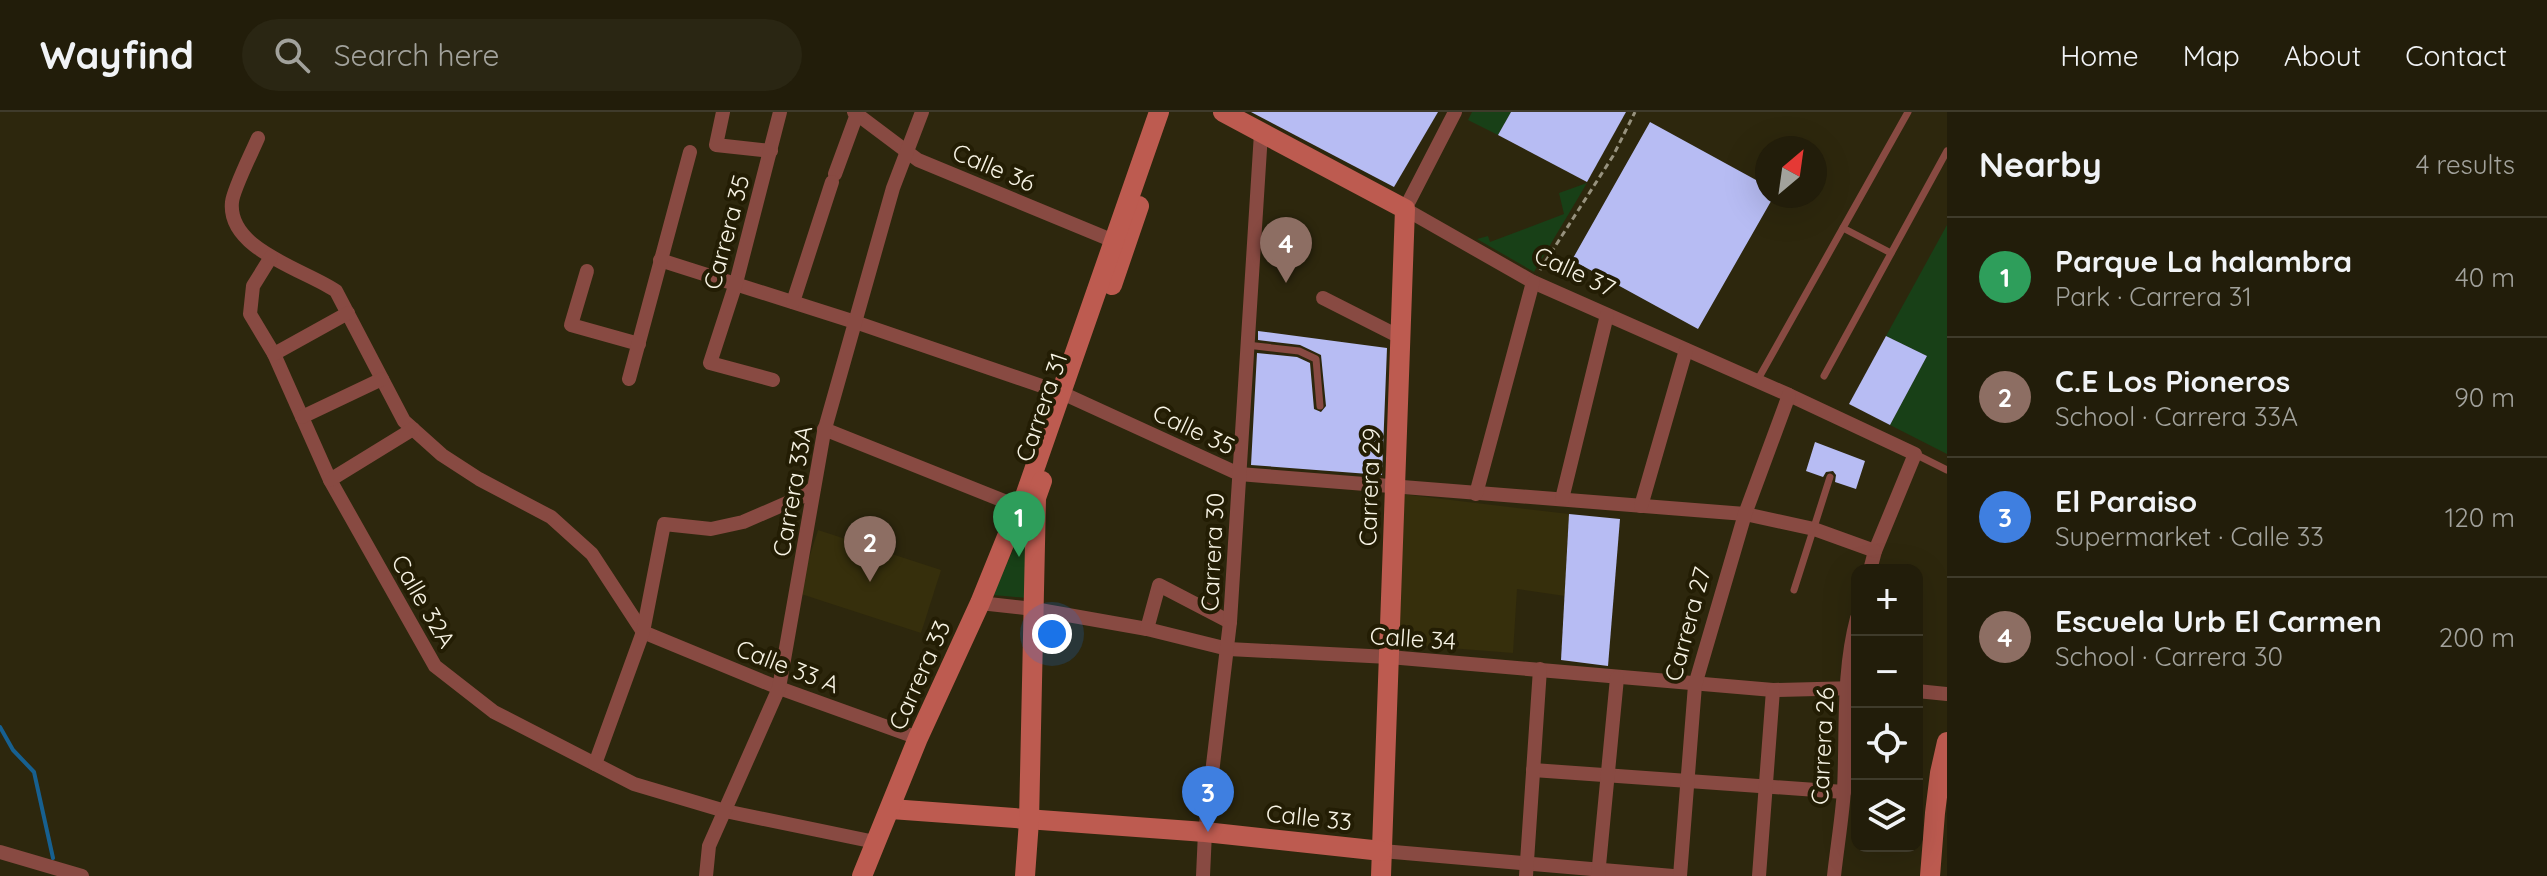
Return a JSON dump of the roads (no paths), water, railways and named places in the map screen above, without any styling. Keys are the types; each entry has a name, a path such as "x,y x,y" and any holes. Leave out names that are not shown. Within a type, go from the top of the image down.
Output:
{"street":[{"path":"723,112 716,145 771,151"},
{"name":"Carrera 35","path":"773,380 710,363 736,283 780,112"},
{"name":"Carrera 33A","path":"706,876 709,846 779,688 824,429 893,188 922,112"},
{"name":"Carrera 31","path":"1119,244 1159,112"},
{"name":"Carrera 31","path":"1025,876 1036,498 1066,395 1119,244 1171,112"},
{"name":"Calle 37","path":"1223,112 1405,209 1533,282 1915,454"},
{"name":"Carrera 29","path":"1381,876 1405,209 1455,112"},
{"path":"793,302 855,113"},
{"name":"Calle 36","path":"855,113 918,160 1119,244"},
{"name":"Carrera 30","path":"1203,876 1205,832 1228,649 1261,133"},
{"path":"258,138 232,202 235,221 243,237 271,257 336,291 404,421 442,455 479,479 551,517 592,554 643,632"},
{"path":"629,379 690,152"},
{"name":"Calle 32A","path":"271,257 253,286 250,314 274,354 330,480 435,666 494,712 634,784 725,811 875,842"},
{"name":"Calle 35","path":"660,260 855,322 1066,395 1239,474 1745,514 1814,529 1875,551"},
{"path":"587,271 571,325 639,344"},
{"path":"1476,494 1533,282"},
{"path":"1323,298 1400,337"},
{"path":"274,354 348,313"},
{"path":"1562,499 1607,315"},
{"path":"1641,506 1686,350"},
{"path":"302,417 382,379"},
{"name":"Carrera 31","path":"1022,501 1066,395"},
{"name":"Carrera 27","path":"1680,876 1695,685 1745,514 1789,395"},
{"path":"330,480 413,429"},
{"path":"824,429 1022,501"},
{"path":"1872,564 1915,454"},
{"path":"595,764 643,632 664,524 711,529 743,522 803,496 814,488"},
{"name":"Carrera 33","path":"862,876 918,738 980,603 1022,501"},
{"path":"1147,629 1159,585 1230,622"},
{"name":"Calle 34","path":"980,603 1147,629 1228,649 1389,657 1773,690 1851,688"},
{"name":"Calle 33 A","path":"643,632 779,688 918,738"},
{"path":"1526,870 1540,669"},
{"path":"1598,872 1617,678"},
{"path":"1759,876 1773,690"},
{"path":"1923,692 1947,694"},
{"name":"Carrera 26","path":"1834,876 1851,701"},
{"path":"1930,876 1936,799 1947,742"},
{"path":"1533,770 1688,780 1766,781 1844,792"},
{"name":"Calle 33","path":"891,809 1205,832 1526,870 1673,876"},
{"path":"0,852 82,876"}],"lane":[{"path":"1757,381 1908,112"},
{"path":"1824,376 1947,151"},
{"path":"1843,228 1891,253"},
{"path":"1247,345 1299,351 1316,359 1320,406"},
{"path":"1915,454 1947,470"},
{"path":"1794,590 1830,477"}],"waterway":[{"path":"0,727 13,750 34,772 53,858"}],"place":[{"name":"Escuela Urb El Carmen","path":"1286,283"},
{"name":"Parque La halambra","path":"1019,557"},
{"name":"C.E Los Pioneros","path":"870,582"},
{"name":"El Paraiso","path":"1208,832"}]}
